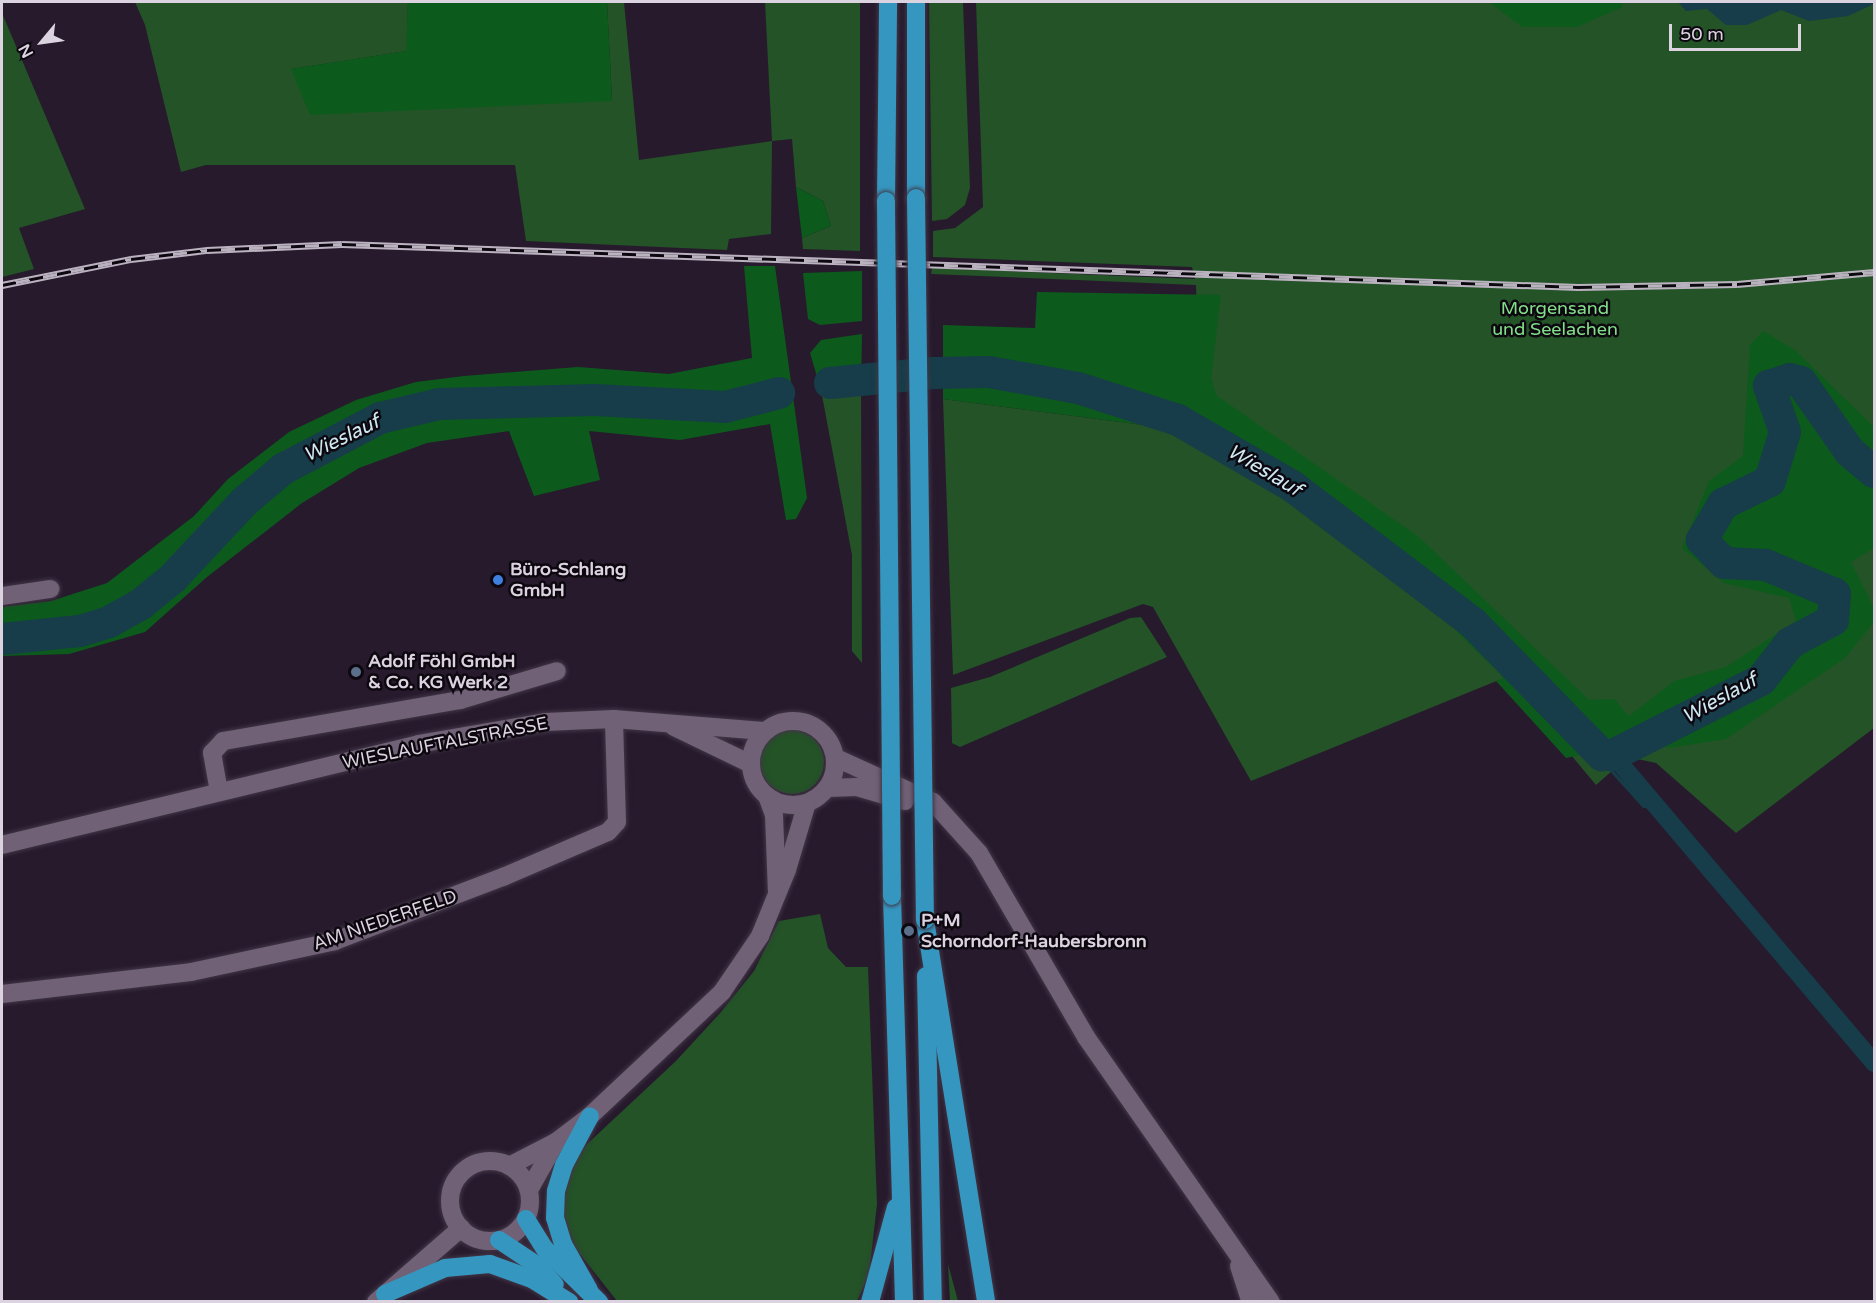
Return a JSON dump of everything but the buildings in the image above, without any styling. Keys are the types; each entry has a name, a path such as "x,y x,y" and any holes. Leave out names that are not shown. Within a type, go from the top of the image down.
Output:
{"highway":[{"path":"888,2 886,201 888,614 899,1196 904,1302"},
{"path":"916,2 916,198 927,1096 933,1302"},
{"path":"926,920 986,1302"},
{"path":"590,1116 564,1166 556,1191 555,1218 563,1244 594,1296"},
{"path":"870,1302 899,1196"},
{"path":"526,1219 545,1249 594,1296"},
{"path":"499,1240 538,1266 569,1302"},
{"path":"380,1298 445,1268 490,1264 532,1279 569,1302"}],"main road":[{"path":"2,596 50,589"},
{"path":"219,792 212,753 223,741 460,700 557,671"},
{"name":"WIESLAUFTALSTRASSE","path":"2,845 418,744 545,722 614,719 674,727 697,723 764,731 790,720 812,725 824,733 836,758"},
{"name":"AM NIEDERFELD","path":"2,994 191,972 335,941 481,886 608,831 617,822 614,719"},
{"name":"WIESLAUFTALSTRASSE","path":"674,727 751,764"},
{"path":"764,731 756,742 751,764 758,788 767,796 791,806 807,803 828,788 857,787 892,795 949,823"},
{"path":"828,788 836,758 933,802 949,823 979,853 1080,1028 1271,1302"},
{"path":"767,796 774,815 777,894"},
{"path":"509,1166 556,1142 590,1116 722,992 760,936 777,894 807,803"},
{"path":"529,1190 522,1176 509,1166 485,1161 463,1172 455,1182 451,1200 454,1218 461,1228 478,1239 499,1240 510,1236 526,1219 529,1190 556,1142"},
{"path":"380,1298 461,1228"},
{"path":"1234,1252 1251,1302"}],"green space":[{"path":"135,2 408,2 407,51 292,69 612,100 607,2 624,2 639,160 772,141 771,234 729,239 727,250 526,241 515,165 206,165 181,172 145,25"},
{"path":"408,2 607,2 612,101 310,115 291,69 406,51"},
{"path":"765,2 860,2 860,251 803,249 802,238 831,226 823,201 796,187 792,139 772,141"},
{"path":"929,2 963,2 970,188 965,205 947,219 932,221"},
{"name":"Morgensand und Seelachen","path":"976,2 1874,2 1874,728 1736,833 1656,763 1628,757 1596,785 1541,719 1499,680 1251,781 1153,607 1143,604 953,675 943,399 1144,425 1201,444 1196,285 931,274 932,268 1195,279 1192,267 933,257 933,231 955,228 983,207"},
{"path":"1489,2 1622,2 1622,7 1577,27 1522,27"},
{"path":"2,13 85,209 19,228 34,269 2,277"},
{"path":"796,187 823,201 831,226 802,238"},
{"path":"744,266 775,266 807,498 796,519 786,520 770,424 680,440 589,431 600,480 534,496 509,431 427,443 359,468 302,503 207,577 145,632 69,654 2,656 2,607 51,601 107,583 194,516 228,479 289,432 356,400 416,382 464,376 578,367 669,374 752,358"},
{"path":"862,271 862,321 820,325 808,319 803,273"},
{"path":"1037,292 1221,295 1211,378 1216,395 1419,537 1589,700 1614,699 1629,716 1674,681 1726,667 1796,621 1789,598 1724,583 1682,548 1709,481 1743,456 1750,345 1763,331 1795,350 1874,427 1874,548 1851,562 1874,608 1874,622 1845,658 1726,739 1668,748 1647,730 1626,745 1566,758 1496,681 1504,678 1452,627 1313,513 1203,445 1144,425 943,399 943,325 1035,328"},
{"path":"862,334 861,385 821,390 810,353 821,340"},
{"path":"861,385 862,663 852,651 852,555 821,390"},
{"path":"1141,617 1167,657 960,747 952,743 951,688 990,677 1130,618"},
{"path":"786,730 798,730 815,739 822,750 824,762 822,774 815,785 798,794 786,794 774,789 765,780 760,768 760,756 765,744 774,735"},
{"path":"820,914 828,948 846,967 868,967 877,1204 869,1275 857,1301 617,1301 568,1239 561,1214 563,1190 572,1167 585,1146 676,1061 721,1012 754,971 779,921"},
{"path":"948,1264 958,1301 950,1301"}],"water":[{"path":"1678,2 1874,2 1874,4 1848,16 1809,21 1781,10 1747,25 1726,25 1707,9 1686,11"},
{"path":"1597,753 1644,803 1658,809 1643,808 1596,756"}],"waterway":[{"name":"Wieslauf","path":"830,383 934,373 989,372 1078,388 1178,420 1292,486 1473,623 1602,755 1613,755 1761,680 1790,643 1833,620 1835,594 1766,565 1724,563 1702,540 1723,504 1770,481 1785,432 1769,386 1790,379 1801,382 1850,452 1874,472"},
{"name":"Wieslauf","path":"2,639 80,631 109,622 141,604 172,579 244,502 283,469 380,418 439,404 595,400 725,407 779,393"},
{"name":"Wieslauf","path":"1613,755 1874,1063"}],"railway":[{"path":"2,285 131,259 207,250 342,244 1578,287 1737,284 1874,272"}],"place":[{"name":"Büro-Schlang GmbH","path":"498,580"},
{"name":"Adolf Föhl GmbH & Co. KG Werk 2","path":"356,672"},
{"name":"P+M Schorndorf-Haubersbronn","path":"909,931"}]}
